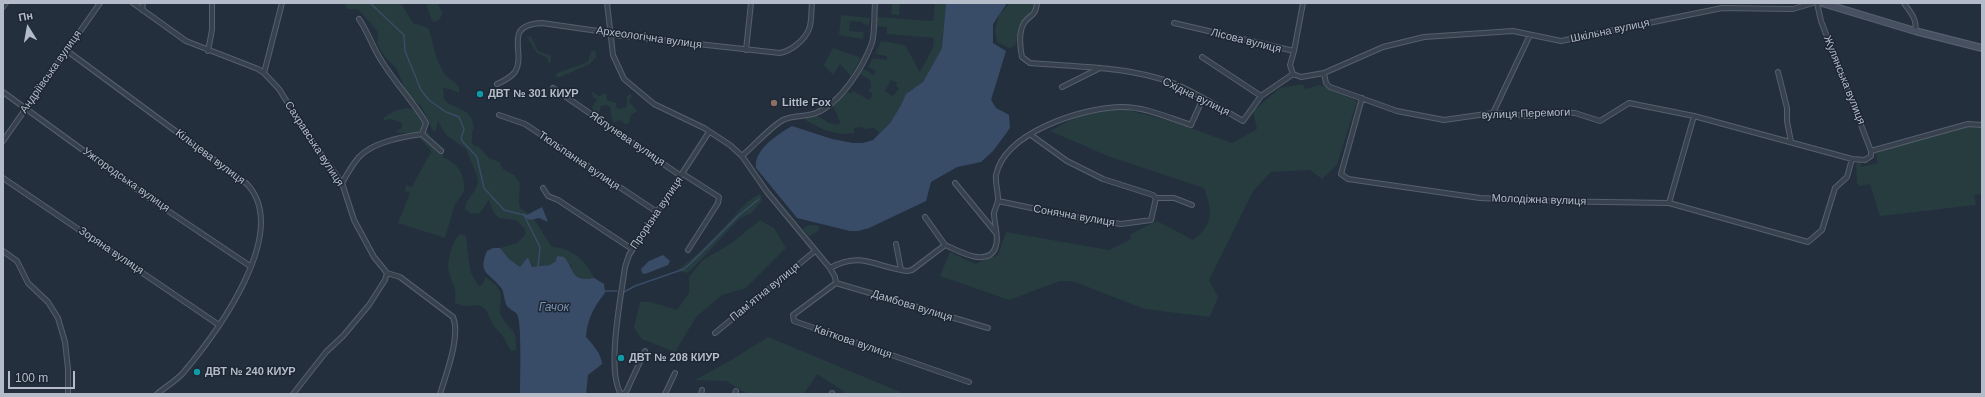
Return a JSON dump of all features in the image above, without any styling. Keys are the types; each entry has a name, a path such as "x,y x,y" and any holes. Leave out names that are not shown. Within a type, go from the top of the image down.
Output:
{"street":[{"name":"Андріївська вулиця","path":"3,141 100,3"},
{"name":"Сахравська вулиця","path":"133,3 186,41 208,51 258,69 264,73 279,89 311,140 342,183 360,233 374,257 387,273 400,277 453,317 455,323 455,337 440,394"},
{"path":"142,10 143,3"},
{"path":"208,51 212,30 212,3"},
{"path":"264,73 282,3"},
{"path":"607,3 609,33 619,73 630,86 654,104 709,132 730,145 742,156 767,192 798,227 815,251 830,268 835,277 836,283"},
{"path":"746,50 751,3"},
{"name":"Археологічна вулиця","path":"497,84 508,79 515,71 519,62 516,42 519,34 526,26 542,23 615,35 780,53 792,48 801,41 809,30 812,3"},
{"path":"742,156 780,123 791,118 816,113 831,105 847,86 862,63 872,41 874,3"},
{"name":"Східна вулиця","path":"1037,3 1036,13 1024,24 1020,44 1022,57 1030,63 1100,68 1145,74 1173,83 1243,121 1261,96"},
{"name":"Лісова вулиця","path":"1174,23 1294,51 1303,3"},
{"name":"Шкільна вулиця","path":"1293,74 1301,77 1324,73 1383,47 1424,37 1513,31 1561,41 1722,8 1793,8 1813,3"},
{"name":"Жулянська вулиця","path":"1817,3 1821,21 1871,153"},
{"path":"1822,3 1915,31 1982,48"},
{"path":"1904,3 1912,15 1916,25 1915,31"},
{"path":"359,19 396,84 414,104 426,123 422,134"},
{"path":"1493,113 1530,35"},
{"name":"Кільцева вулиця","path":"66,50 250,188 260,210 262,224 260,239 242,288 219,325 182,374 157,394"},
{"path":"1202,57 1261,96 1293,74 1290,65 1294,51"},
{"path":"1062,87 1100,68"},
{"path":"1778,72 1787,108 1786,121 1790,142"},
{"name":"вулиця Перемоги","path":"1324,73 1326,83 1330,87 1396,111 1444,120 1493,113 1529,116 1553,112 1575,113 1600,121 1629,103 1694,116 1852,159 1865,160 1871,153 1968,124 1982,125"},
{"name":"Яблунева вулиця","path":"553,88 682,175 719,197 718,203 688,250"},
{"name":"Ужгородська вулиця","path":"3,92 146,196 250,266"},
{"path":"925,217 945,245 972,256 985,257 992,253 996,246 997,235 994,221 994,208 998,201 996,180 1001,162 1015,145 1031,135 1074,114 1121,107 1149,111 1191,125 1203,98"},
{"name":"Молодіжна вулиця","path":"1362,98 1341,174 1348,180 1480,198 1542,201 1669,203 1808,242 1822,230 1835,188 1847,177 1852,159"},
{"name":"Тюльпанна вулиця","path":"499,115 525,124 657,212"},
{"path":"1669,203 1694,116"},
{"name":"Прорізна вулиця","path":"622,394 617,388 614,373 625,267 632,249 709,132"},
{"path":"422,134 441,151"},
{"path":"342,183 352,166 366,151 381,145 422,134"},
{"path":"1031,135 1067,161 1103,179 1153,195 1156,198 1174,198 1185,200 1192,205"},
{"name":"Зоряна вулиця","path":"3,178 219,325"},
{"path":"955,183 997,235"},
{"path":"543,188 548,196 558,200 632,249"},
{"name":"Сонячна вулиця","path":"998,201 1075,218 1121,224 1151,220 1156,198"},
{"path":"896,244 901,270"},
{"path":"830,268 848,260 859,259 901,270 912,270 945,245"},
{"path":"3,251 18,261 28,283 48,302 58,318 65,342 68,369 68,394"},
{"name":"Памʼятна вулиця","path":"715,333 815,251"},
{"path":"293,394 326,352 343,336 369,305 385,280 387,273"},
{"name":"Дамбова вулиця","path":"836,283 988,328"},
{"name":"Квіткова вулиця","path":"836,283 793,315 794,321 969,382"},
{"path":"622,394 626,392 645,351"},
{"path":"665,394 675,373"}],"green space":[{"path":"345,3 401,3 413,23 428,28 441,68 459,88 459,93 443,88 444,99 470,116 474,128 472,132 472,143 475,146 478,146 489,158 499,162 503,169 514,175 520,183 520,208 532,216 552,247 565,250 577,256 587,266 594,278 579,278 572,270 571,265 556,261 550,265 532,267 528,257 520,267 509,259 500,248 517,243 526,234 524,228 516,220 499,218 494,213 489,200 480,213 471,214 465,209 466,203 475,190 478,182 466,149 446,135 438,121 435,132 433,131 422,107 408,95 396,68 385,57 377,44 378,32 358,9 347,9"},
{"path":"426,3 438,3 442,13 440,19 435,22 432,21"},
{"path":"892,3 900,3 899,15 891,14"},
{"path":"935,3 946,3 942,48 923,82 918,87 911,90 903,100 890,123 880,133 874,128 864,129 862,127 854,128 854,133 841,134 824,130 805,120 806,117 816,115 829,123 839,125 840,120 838,119 833,107 846,92 851,94 853,91 869,100 873,94 869,91 871,87 870,80 860,74 863,69 874,75 876,71 868,67 873,58 887,60 887,56 875,54 881,41 905,45 920,72 933,47 934,38 887,34 887,27 877,26 877,17 933,21","holes":["891,80 897,83 896,86 899,88 893,96 885,91"]},
{"path":"1010,3 1034,3 1032,13 1022,23 1015,46 1009,48 997,42 995,30 999,15"},
{"path":"841,15 870,18 869,25 863,24 863,22 850,21 849,31 864,32 863,39 839,35"},
{"path":"527,36 531,37 538,51 551,56 551,62 549,63 546,57 537,53"},
{"path":"833,48 861,58 851,76 840,64 833,75 824,65"},
{"path":"591,51 595,51 596,57 590,64 560,77 556,77 557,73 588,62"},
{"path":"1303,84 1305,89 1320,85 1357,101 1337,165 1322,179 1310,170 1271,172 1253,191 1209,280 1218,297 1210,317 1145,309 1072,281 1060,281 1009,300 940,276 950,252 975,264 998,255 1006,232 1109,250 1130,240 1131,234 1157,221 1193,240 1205,228 1210,217 1209,204 1204,188 1108,156 1050,131 1076,117 1120,108 1174,122 1232,143 1257,129 1253,111 1280,88"},
{"path":"592,92 599,96 606,93 607,100 616,103 616,107 619,109 627,107 627,97 630,93 632,96 629,101 637,111 631,115 629,123 625,124 620,120 613,123 610,107 607,105 601,106 599,114 593,111 592,107 597,100 593,97"},
{"path":"407,108 416,110 430,136 445,149 443,157 457,166 464,181 464,192 455,204 445,238 398,223 410,193 405,191 406,185 412,187 430,153 432,153 415,134 395,132 402,128 402,123 391,119 384,120 383,118 395,111"},
{"path":"1967,125 1982,127 1982,194 1974,195 1976,205 1880,216 1870,184 1859,186 1857,183 1856,163 1861,162 1861,167 1878,163 1875,151"},
{"path":"760,194 762,200 752,213 740,218 691,270 686,273 677,270 705,247 747,202"},
{"path":"760,220 774,228 786,248 746,288 722,295 696,317 675,352 642,339 634,328 640,302 651,302 677,310 689,293 689,277 703,260 732,243"},
{"path":"809,225 819,226 819,230 809,237 803,229"},
{"path":"461,234 466,236 470,270 479,286 483,284 485,277 498,288 501,293 500,312 515,334 516,350 511,351 502,335 493,325 486,310 479,305 464,306 455,303 455,292 448,265 450,252 456,239"},
{"path":"768,337 905,394 848,394 817,374 804,394 748,394 726,381 695,380"}],"water":[{"path":"946,3 1007,3 993,24 993,43 1006,51 991,100 996,108 1009,115 1010,128 993,151 981,162 957,167 931,182 926,201 869,228 858,231 850,231 797,218 756,168 756,161 763,149 773,138 792,126 832,139 853,143 863,143 873,140 890,123 906,94 923,82 942,48"},
{"path":"542,207 548,222 539,218 530,220 524,217 523,213 527,215"},
{"name":"Гачок","path":"493,248 500,248 509,259 520,267 528,257 532,267 550,265 556,261 557,256 564,257 577,277 586,279 594,278 604,284 605,293 592,314 586,337 594,346 602,364 588,375 586,394 520,394 519,319 517,314 509,308 505,302 502,289 498,283 486,273 483,265 487,251"},
{"path":"663,255 670,261 668,265 645,274 642,273 641,269 649,261"}],"waterway":[{"path":"370,3 404,35 405,51 421,90 429,100 446,112 459,117 464,129 461,138 477,157 484,188 504,210 524,215 540,247 538,267"},
{"path":"624,292 635,286 684,269 738,216 759,199"},
{"path":"603,291 617,291"}],"place":[{"name":"ДВТ № 301 КИУР","path":"480,94"},
{"name":"Little Fox","path":"774,103"},
{"name":"ДВТ № 208 КИУР","path":"621,358"},
{"name":"ДВТ № 240 КИУР","path":"197,372"}]}
